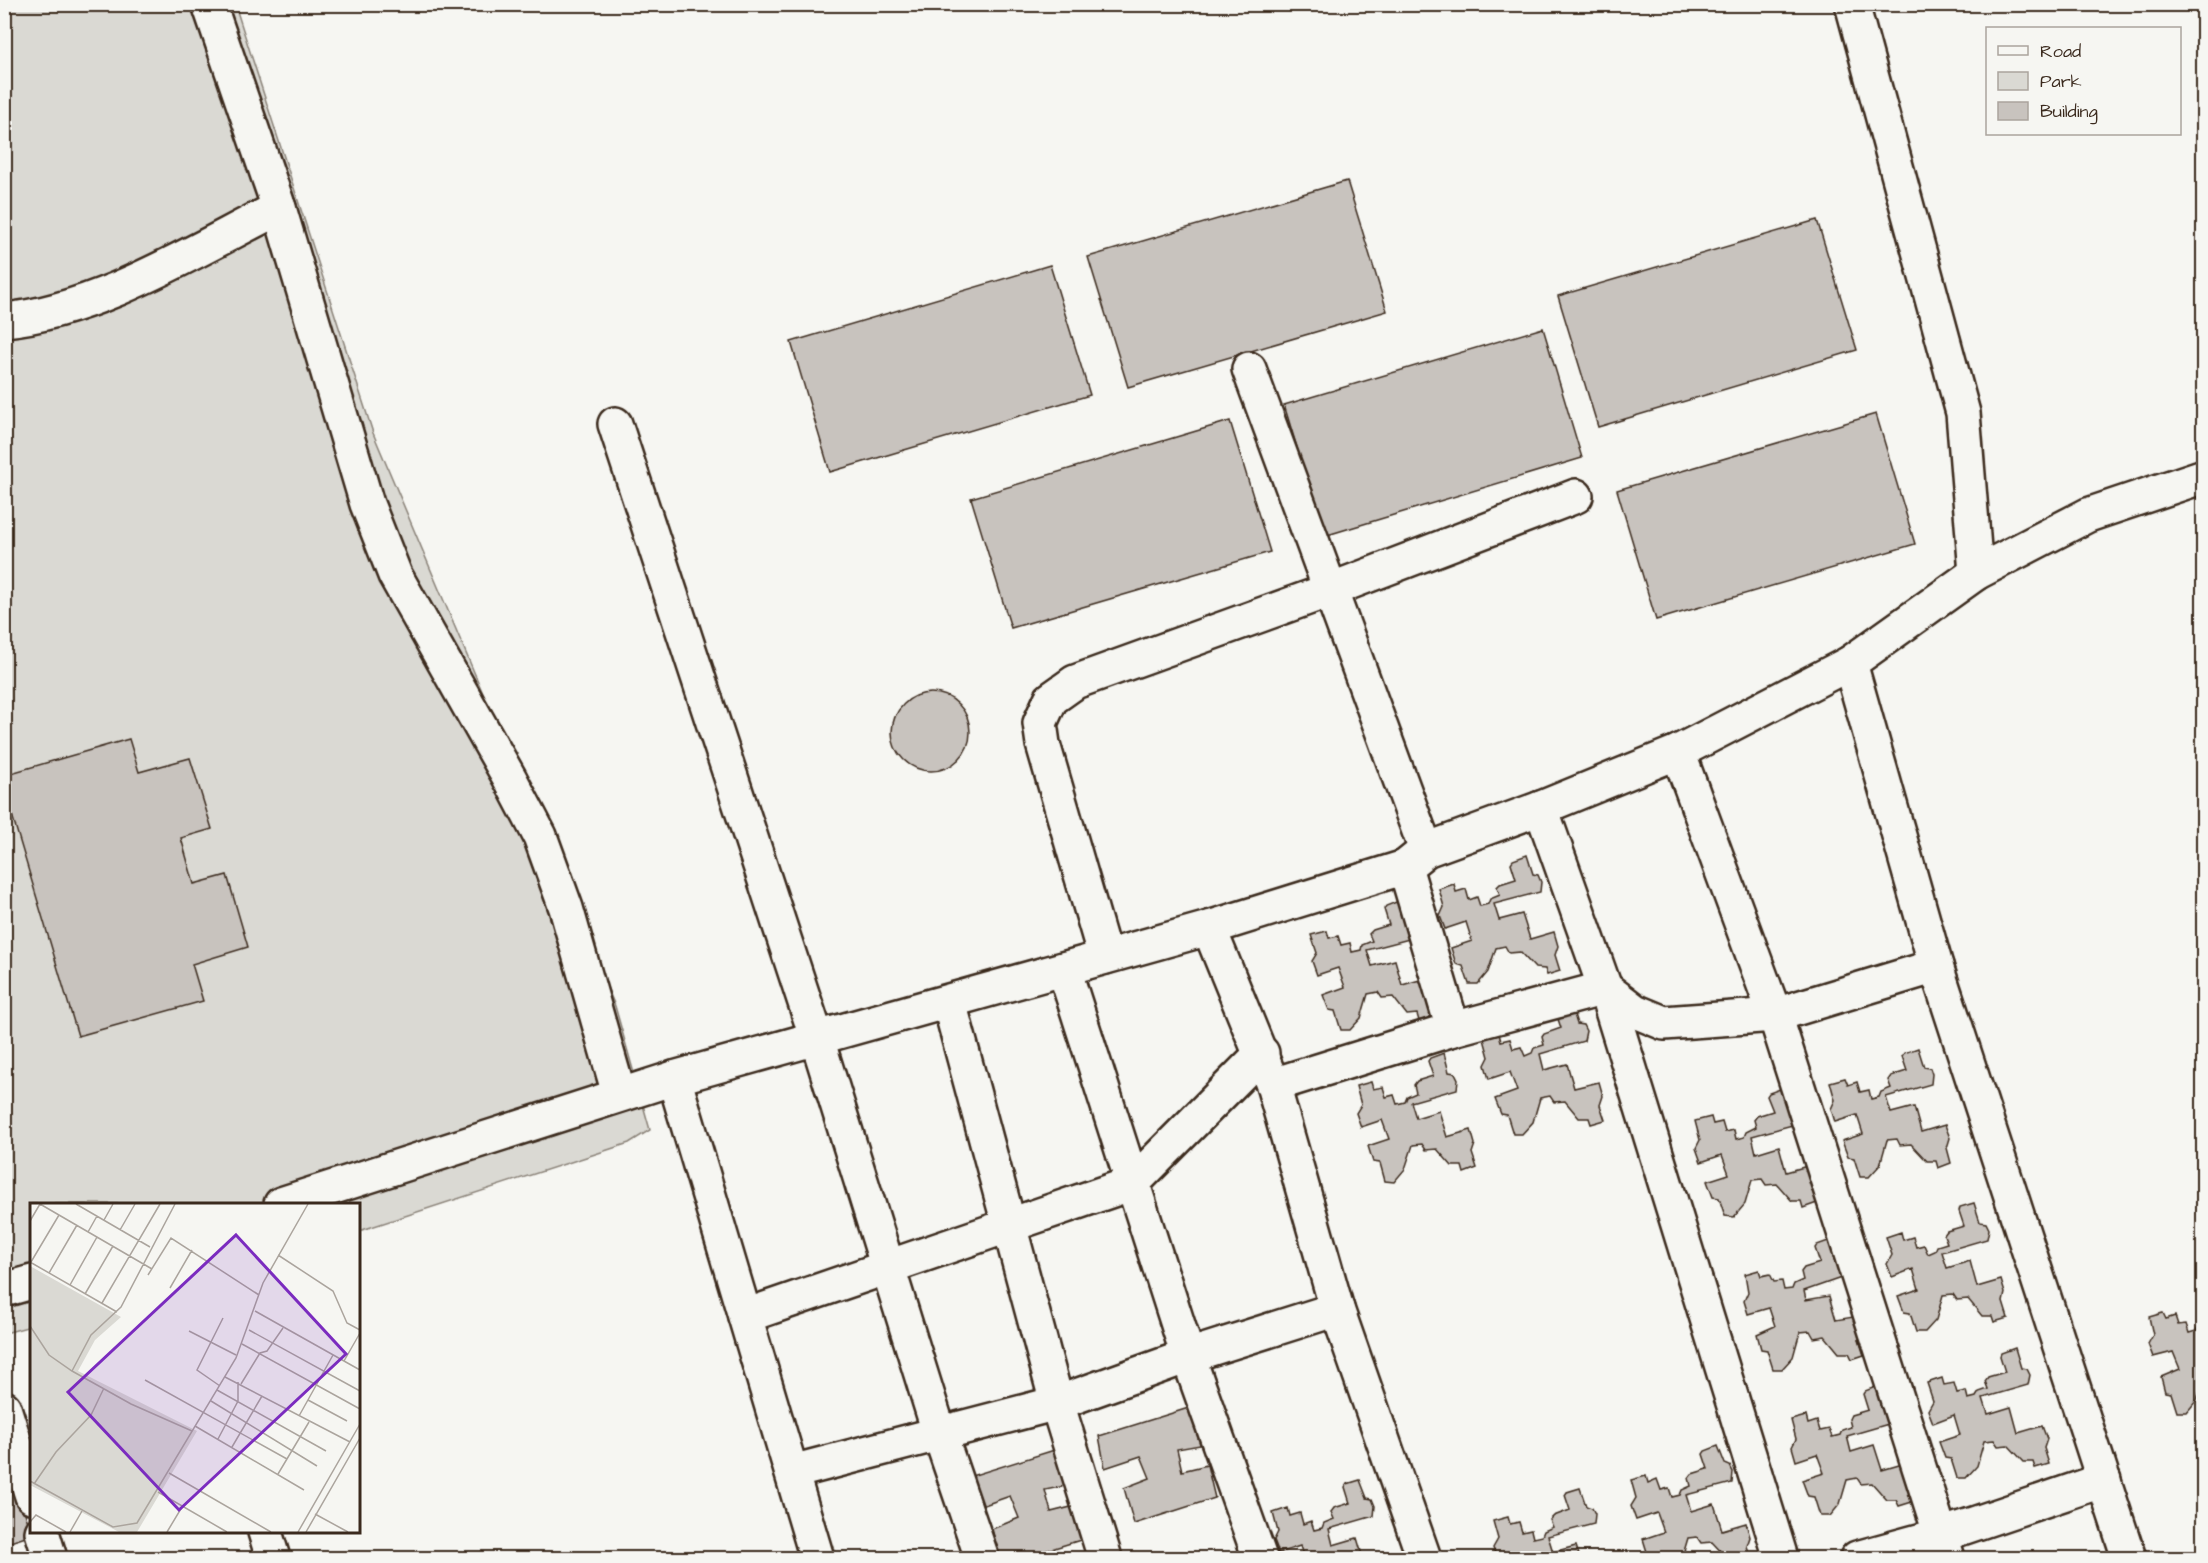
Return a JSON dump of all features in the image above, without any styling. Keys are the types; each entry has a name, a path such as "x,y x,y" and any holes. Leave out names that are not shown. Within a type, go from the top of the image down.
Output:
{"street":[{"path":"209,4 279,208 367,504 395,575 540,836 566,908 620,1094"},
{"path":"1852,4 1963,413 1976,573"},
{"path":"4,320 75,306 125,286 279,208"},
{"path":"1249,369 1330,590 1415,859 1453,1029"},
{"path":"615,424 817,1039 939,1432 982,1558"},
{"path":"284,1203 620,1094 1209,928 1415,859 1678,752 1850,663 1976,573 2088,515 2204,476"},
{"path":"1105,957 1043,744 1040,723 1051,699 1075,682 1330,590 1576,496"},
{"path":"1850,663 1936,966 2128,1558"},
{"path":"1678,752 1776,1016 1944,1547"},
{"path":"1541,808 1605,988 1781,1558"},
{"path":"1209,928 1274,1085 1337,1309 1424,1558"},
{"path":"1605,988 1635,1011 1664,1023 1776,1016 1936,966"},
{"path":"1064,969 1188,1356 1260,1558"},
{"path":"1274,1085 1453,1029 1605,988"},
{"path":"949,1002 1057,1403 1105,1558"},
{"path":"745,1316 1133,1183 1262,1053"},
{"path":"674,1078 817,1558"},
{"path":"4,1290 30,1283"},
{"path":"792,1472 1057,1403 1188,1356 1337,1309"},
{"path":"4,1408 30,1490"},
{"path":"1857,1558 1944,1547 2104,1480"},
{"path":"42,1533 50,1558"},
{"path":"265,1533 273,1558"}],"green space":[{"path":"5,5 235,5 373,433 615,1006 650,1130 629,1143 360,1231 360,1203 30,1203 30,1326 5,1333"}],"building":[{"path":"1347,181 1387,311 1128,387 1088,257"},
{"path":"1817,220 1857,350 1598,427 1558,296"},
{"path":"1050,265 1090,395 830,472 791,342"},
{"path":"1543,328 1582,458 1324,536 1284,405"},
{"path":"1876,414 1915,544 1656,620 1617,490"},
{"path":"1230,421 1270,552 1011,628 971,498"},
{"path":"923,693 939,693 953,699 964,710 970,724 970,740 964,754 953,765 939,771 923,771 909,765 898,754 892,740 892,724 898,710 909,699"},
{"path":"129,739 139,772 190,758 212,829 181,838 194,884 227,875 248,947 192,964 203,1001 78,1036 4,788 4,775"},
{"path":"1527,855 1533,874 1538,875 1541,882 1540,892 1494,904 1499,920 1522,914 1530,939 1554,932 1558,946 1555,955 1560,971 1547,975 1545,969 1535,968 1520,952 1509,953 1505,946 1496,948 1488,972 1478,984 1469,984 1463,966 1456,964 1451,948 1472,941 1466,922 1445,929 1440,916 1444,907 1439,889 1454,884 1456,892 1466,889 1469,900 1477,897 1480,906 1488,904 1490,899 1500,895 1497,887 1500,884 1516,879 1511,863 1513,860"},
{"path":"1399,901 1413,938 1367,950 1372,966 1395,960 1402,985 1427,978 1433,1017 1419,1021 1417,1014 1407,1015 1393,997 1382,998 1378,992 1368,994 1361,1018 1350,1030 1341,1030 1335,1011 1329,1010 1323,995 1345,987 1338,968 1317,975 1312,961 1317,953 1311,935 1327,931 1329,938 1338,936 1341,945 1350,943 1352,952 1361,950 1362,945 1372,941 1369,934 1373,930 1389,925 1384,909 1386,906"},
{"path":"1571,1005 1577,1024 1583,1025 1586,1031 1584,1041 1540,1054 1544,1070 1567,1064 1574,1088 1599,1082 1603,1096 1600,1105 1605,1120 1591,1124 1589,1118 1579,1118 1565,1101 1554,1102 1550,1096 1540,1098 1533,1122 1522,1134 1513,1134 1507,1115 1501,1114 1495,1099 1517,1091 1510,1072 1489,1079 1485,1065 1489,1057 1484,1039 1499,1034 1501,1041 1510,1039 1513,1049 1521,1047 1525,1056 1532,1053 1534,1048 1544,1045 1542,1037 1544,1034 1561,1028 1556,1013"},
{"path":"1918,1048 1924,1067 1930,1068 1931,1084 1886,1097 1891,1113 1914,1107 1921,1132 1945,1125 1950,1138 1947,1148 1951,1163 1938,1168 1936,1161 1927,1161 1911,1144 1900,1145 1897,1139 1887,1140 1880,1165 1869,1177 1860,1177 1854,1158 1848,1157 1842,1141 1863,1134 1857,1115 1835,1122 1831,1109 1835,1100 1830,1082 1845,1078 1848,1085 1857,1082 1860,1092 1869,1090 1871,1099 1879,1097 1881,1092 1891,1088 1888,1080 1891,1076 1907,1071 1902,1056 1904,1053"},
{"path":"1444,1053 1449,1072 1455,1073 1458,1079 1457,1089 1411,1102 1416,1118 1439,1111 1447,1137 1471,1130 1475,1144 1472,1153 1477,1168 1464,1173 1462,1166 1452,1166 1437,1149 1426,1150 1422,1144 1413,1145 1405,1169 1394,1182 1385,1181 1380,1163 1373,1162 1368,1146 1389,1139 1382,1120 1361,1127 1356,1113 1361,1105 1356,1086 1371,1082 1373,1089 1383,1087 1386,1097 1394,1095 1397,1104 1405,1102 1407,1097 1416,1093 1414,1085 1417,1081 1433,1076 1428,1061 1430,1058"},
{"path":"1783,1088 1796,1124 1752,1136 1756,1153 1779,1146 1786,1172 1811,1165 1815,1178 1812,1188 1817,1203 1803,1208 1801,1201 1792,1201 1777,1184 1766,1185 1762,1179 1752,1180 1745,1204 1734,1217 1725,1216 1719,1198 1713,1197 1707,1181 1729,1174 1722,1155 1701,1162 1696,1148 1700,1140 1695,1121 1711,1117 1713,1124 1722,1122 1725,1132 1734,1130 1736,1139 1744,1137 1746,1132 1756,1127 1754,1120 1757,1116 1773,1111 1767,1096 1769,1093"},
{"path":"1974,1203 1980,1222 1986,1223 1989,1229 1987,1239 1942,1252 1947,1268 1970,1261 1977,1287 2001,1280 2005,1293 2003,1302 2008,1318 1994,1322 1992,1316 1982,1316 1968,1299 1957,1300 1953,1294 1943,1295 1936,1320 1925,1332 1916,1332 1910,1313 1904,1312 1898,1296 1919,1289 1913,1269 1892,1277 1887,1264 1892,1255 1886,1237 1901,1232 1903,1240 1913,1237 1916,1247 1924,1245 1928,1254 1935,1251 1937,1246 1947,1243 1944,1235 1947,1231 1964,1226 1959,1211 1960,1207"},
{"path":"1831,1240 1844,1277 1804,1291 1806,1300 1829,1296 1836,1320 1859,1316 1862,1330 1859,1340 1864,1355 1852,1359 1849,1353 1839,1353 1825,1336 1814,1338 1810,1331 1800,1332 1793,1357 1782,1369 1773,1369 1767,1350 1761,1349 1757,1334 1775,1326 1769,1308 1748,1314 1744,1301 1748,1292 1745,1274 1759,1270 1761,1276 1770,1274 1774,1282 1782,1281 1784,1290 1792,1289 1794,1284 1803,1280 1801,1272 1804,1268 1820,1263 1815,1248 1817,1245"},
{"path":"2163,1313 2166,1319 2175,1316 2178,1325 2186,1324 2189,1333 2196,1331 2198,1326 2204,1324 2202,1384 2197,1400 2187,1412 2177,1412 2171,1393 2165,1392 2161,1377 2180,1369 2173,1352 2153,1357 2148,1344 2153,1335 2149,1317"},
{"path":"2015,1348 2021,1368 2027,1369 2030,1375 2028,1385 1983,1398 1988,1414 2011,1407 2018,1433 2042,1426 2047,1439 2044,1448 2049,1464 2035,1468 2033,1462 2024,1462 2008,1445 1998,1446 1994,1440 1984,1441 1977,1466 1966,1478 1957,1478 1951,1459 1945,1458 1939,1442 1960,1435 1954,1415 1933,1423 1928,1410 1933,1401 1927,1383 1942,1378 1944,1385 1954,1383 1957,1393 1966,1391 1968,1399 1976,1397 1979,1392 1988,1389 1985,1381 1988,1377 2005,1372 2001,1353"},
{"path":"1878,1386 1892,1423 1847,1436 1851,1452 1874,1445 1882,1470 1906,1463 1910,1477 1907,1487 1912,1502 1899,1506 1896,1500 1887,1500 1872,1483 1861,1484 1857,1478 1847,1480 1840,1504 1830,1516 1820,1516 1814,1497 1808,1496 1802,1480 1824,1473 1817,1454 1796,1461 1792,1447 1796,1439 1791,1420 1806,1416 1808,1424 1817,1421 1820,1431 1829,1429 1832,1437 1840,1435 1842,1430 1851,1427 1849,1419 1851,1415 1868,1410 1863,1394 1865,1391"},
{"path":"1195,1406 1206,1444 1177,1449 1182,1471 1207,1465 1215,1498 1134,1524 1124,1488 1150,1478 1141,1456 1105,1468 1099,1436"},
{"path":"1718,1446 1725,1464 1730,1466 1733,1472 1732,1483 1686,1495 1691,1511 1714,1504 1722,1530 1746,1523 1750,1537 1747,1546 1751,1558 1727,1558 1712,1542 1701,1543 1697,1537 1688,1538 1682,1558 1655,1558 1655,1556 1648,1555 1643,1539 1664,1532 1657,1513 1636,1520 1631,1506 1636,1498 1631,1480 1646,1476 1648,1483 1657,1479 1661,1490 1669,1488 1672,1497 1680,1495 1682,1490 1691,1486 1689,1478 1692,1474 1708,1469 1703,1454 1705,1451"},
{"path":"1064,1447 1075,1484 1045,1490 1051,1512 1075,1506 1084,1539 1022,1558 1000,1558 992,1529 1019,1518 1010,1496 973,1509 968,1477"},
{"path":"8,1459 32,1535 4,1544 4,1460"},
{"path":"1360,1480 1367,1498 1372,1499 1375,1506 1374,1516 1329,1529 1333,1545 1357,1538 1363,1558 1304,1558 1300,1546 1279,1553 1274,1540 1278,1532 1273,1513 1288,1508 1290,1516 1300,1513 1303,1524 1311,1521 1314,1530 1322,1528 1324,1523 1334,1519 1331,1512 1334,1508 1350,1503 1345,1487 1347,1484"},
{"path":"1580,1488 1586,1506 1592,1508 1595,1514 1594,1524 1548,1536 1553,1552 1576,1546 1580,1558 1520,1558 1519,1554 1497,1558 1493,1548 1498,1539 1493,1521 1508,1517 1510,1524 1519,1522 1522,1532 1531,1530 1533,1538 1542,1536 1544,1531 1553,1527 1550,1520 1554,1516 1570,1510 1565,1495 1567,1492"}]}
